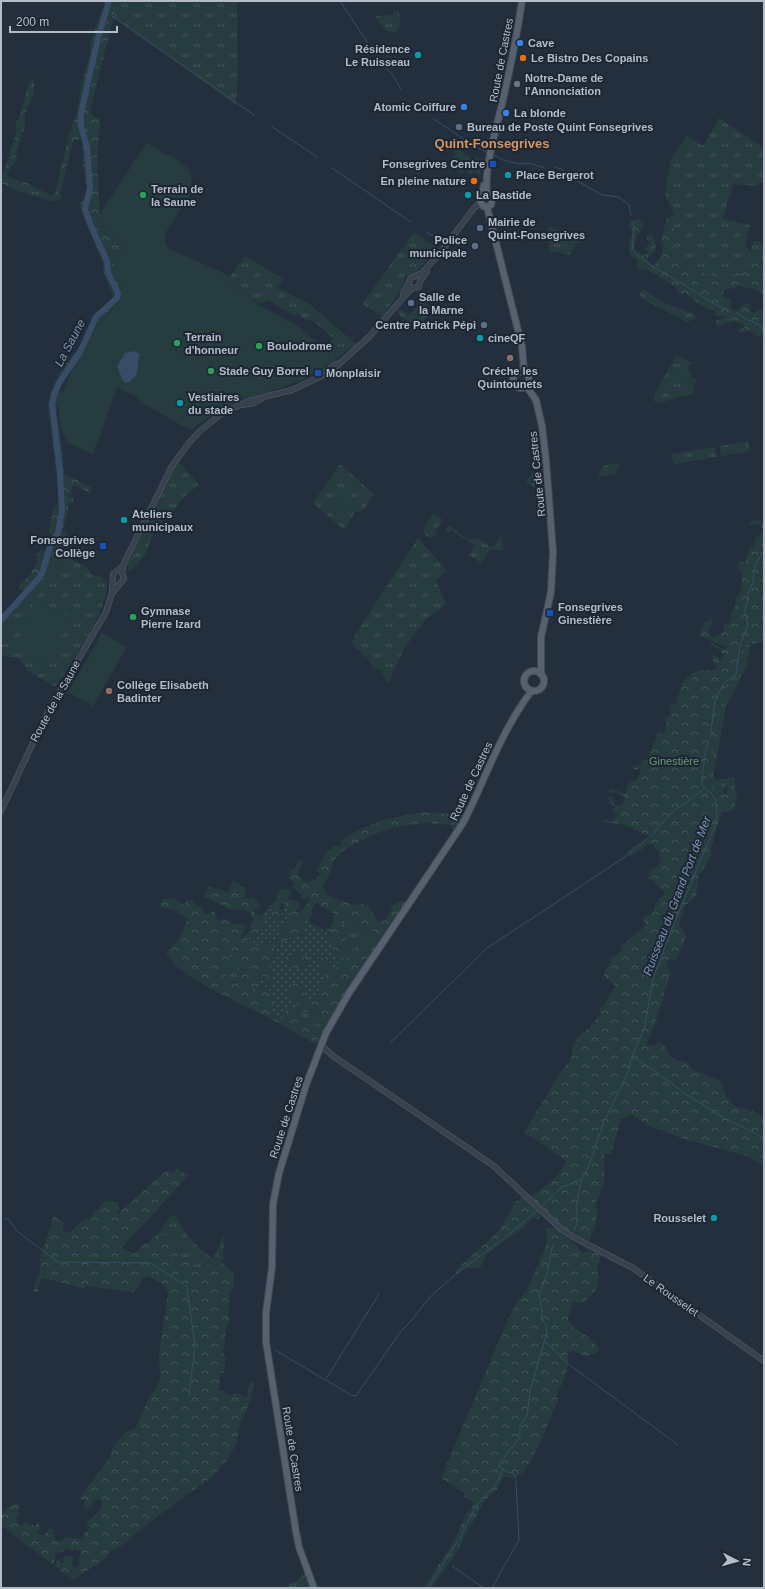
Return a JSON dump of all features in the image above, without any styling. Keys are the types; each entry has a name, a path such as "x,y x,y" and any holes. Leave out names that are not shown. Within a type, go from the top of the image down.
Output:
{"main road":[{"name":"Route de Castres","path":"485,195 490,158 517,35 522,1"},
{"path":"487,207 491,205 492,200 491,196 485,195 481,203 483,206 487,207 523,352 524,372 529,377 526,386 518,388 514,384 513,377 517,373 522,362 523,352"},
{"path":"517,373 524,372"},
{"name":"Route de Castres","path":"526,386 537,404 542,426 554,564 551,592 541,637 541,674"},
{"path":"534,671 541,674 544,680 543,685 538,690 529,690 524,682 525,675 534,671 541,661"},
{"name":"Route de Castres","path":"314,1588 299,1546 296,1532 268,1361 265,1333 272,1267 275,1190 294,1125 321,1045 331,1021 463,823 477,796 499,742 523,703 529,690"}],"street":[{"name":"Route de la Saune","path":"396,305 418,286 440,253 475,207 481,203"},
{"name":"Route de la Saune","path":"1,810 40,727 60,689 104,615 112,593 113,574 120,572 177,458 194,437 224,412 241,405 254,403 292,390 318,377 324,371 341,362 365,341 396,305 407,290 411,278 422,273 440,253"},
{"path":"415,277 420,281"},
{"path":"409,283 410,286 414,288"},
{"name":"Route de la Saune","path":"112,593 124,579 120,572"},
{"path":"113,580 116,583 120,583"},
{"path":"321,1045 333,1056"},
{"path":"319,1052 333,1056"},
{"name":"Le Rousselet","path":"333,1056 494,1166 551,1220 573,1237 633,1268 764,1361"}],"green space":[{"path":"105,1 118,1 90,110 93,116 100,119 97,158 100,214 104,228 125,250 114,273 123,290 121,299 97,326 91,340 62,383 58,393 62,391 65,395 59,406 56,406 64,474 91,487 91,494 75,485 71,487 72,493 68,496 73,498 74,503 68,503 68,512 62,531 68,532 62,551 65,553 61,557 57,567 53,569 47,566 46,574 51,576 50,579 42,580 38,588 32,586 31,593 23,600 29,602 31,606 26,609 20,608 19,606 9,617 10,628 2,634 1,615 23,591 23,589 18,590 19,585 26,579 35,567 37,563 37,554 41,550 46,551 53,535 48,533 54,507 58,505 59,497 48,405 51,390 63,366 78,350 93,315 111,301 113,296 103,272 103,263 79,204 82,199 86,197 87,187 82,161 82,142 80,140 73,141 60,193 62,197 58,200 51,201 17,191 1,183 1,174 3,174 16,133 16,125 31,78 34,81 34,93 25,114 25,127 16,155 17,161 12,165 7,176 51,195 55,194 69,134 77,112 80,89 90,54 90,43"},
{"path":"118,1 237,1 238,70 236,105 114,18"},
{"path":"394,11 399,11 400,26 396,32 392,33 386,31 375,16 394,15"},
{"path":"719,118 764,148 764,181 756,186 733,184 723,219 750,225 745,245 750,252 756,256 744,274 728,278 711,276 702,273 695,270 685,262 681,262 670,254 672,251 673,242 674,215 665,194 671,159 687,136 703,146"},
{"path":"147,142 166,155 170,155 190,170 192,192 164,235 167,247 227,275 237,289 262,307 298,326 336,359 305,379 267,393 244,398 217,412 190,430 140,402 138,398 117,387 93,455 67,442 61,429 58,406 72,369 91,340 97,326 121,299 123,290 114,273 114,260 125,250 104,228 100,214"},
{"path":"455,147 471,159 462,173 450,165 450,161 455,154 452,151"},
{"path":"475,157 486,160 480,176 474,171 470,175 466,171"},
{"path":"674,215 671,254 680,262 685,262 686,265 712,277 741,276 745,265 752,264 756,256 750,252 754,241 759,241 764,247 764,295 756,290 737,285 734,288 724,290 722,297 731,299 730,309 736,311 746,304 751,304 750,311 754,313 760,309 764,314 764,338 756,335 752,331 740,333 738,330 746,327 735,321 719,326 715,324 717,320 727,317 717,316 715,311 703,306 684,293 681,295 678,293 677,288 659,276 649,271 638,269 638,260 629,252 629,244 633,231 629,227 630,221 638,219 644,223 641,232 636,235 637,239 634,249 644,256 648,252 644,250 650,243 647,236 651,233 656,247 654,253 647,258 654,266 661,256 663,245 661,244 662,236 667,218"},
{"path":"548,226 580,238 569,255 549,251"},
{"path":"414,232 437,248 415,274 405,277 402,288 383,316 362,304"},
{"path":"245,256 284,279 277,288 308,303 356,344 336,359 326,350 333,338 311,319 307,321 297,313 294,316 268,300 260,304 243,293 229,278"},
{"path":"644,289 660,301 694,314 696,316 695,319 687,322 643,299 640,295 641,290"},
{"path":"422,301 431,309 418,330 397,313 400,309 409,315"},
{"path":"676,355 693,363 688,365 692,379 696,378 693,393 656,403 654,396"},
{"path":"687,364 693,383 683,386 678,367"},
{"path":"749,441 749,451 721,456 720,446"},
{"path":"715,447 716,457 674,464 671,454"},
{"path":"178,461 199,484 182,499 172,513 155,527 146,554 131,571 128,569 128,563"},
{"path":"620,463 615,474 598,477 603,466"},
{"path":"340,464 374,494 363,511 355,512 344,530 313,503"},
{"path":"543,471 544,481 537,482 534,487 526,482 533,472"},
{"path":"351,494 354,504 335,509 333,499"},
{"path":"433,513 443,520 435,532 437,534 432,538 426,536 423,530"},
{"name":"Ginestière","path":"752,520 764,522 764,641 744,646 741,671 737,680 727,683 723,693 726,698 725,703 720,703 714,722 713,756 708,766 707,774 708,786 714,788 718,796 724,793 727,795 728,785 727,786 726,781 732,779 736,790 737,801 735,802 735,808 728,812 722,812 711,846 711,856 698,878 696,896 685,906 679,923 686,937 676,960 669,959 666,966 671,972 655,1024 646,1044 652,1046 658,1043 664,1045 672,1058 686,1061 692,1069 721,1081 726,1097 736,1107 745,1108 764,1116 764,1167 750,1157 681,1138 648,1125 631,1114 621,1119 611,1154 604,1154 604,1179 602,1190 596,1201 596,1225 590,1240 583,1239 558,1222 530,1195 533,1195 552,1181 566,1162 564,1159 530,1136 524,1134 524,1132 555,1080 572,1057 572,1049 578,1037 590,1027 600,1014 600,1007 603,1007 616,986 604,976 606,969 611,963 610,960 621,951 621,946 639,932 646,924 643,919 644,915 651,915 654,911 655,904 665,893 652,880 648,880 650,872 661,863 659,860 660,852 655,849 653,844 647,844 642,849 630,856 627,854 629,850 652,836 645,835 624,825 604,821 605,819 611,821 615,819 617,815 614,813 614,806 608,803 610,801 608,798 611,795 614,799 614,804 617,806 623,804 624,797 616,792 609,793 609,789 625,794 627,790 626,788 631,782 637,780 641,770 638,768 636,770 632,767 641,764 643,760 647,760 658,732 664,734 667,724 665,720 671,715 670,706 676,704 683,682 696,672 701,670 713,671 718,667 714,664 712,656 714,655 721,660 724,655 719,649 711,645 711,643 725,649 727,647 700,636 704,623 711,619 712,623 707,634 715,637 724,631 724,625 728,624 732,617 730,615 736,604 735,598 740,593 742,587 743,574 737,567 738,562 745,562 750,548 755,545 755,538 760,536 763,531 761,525 750,525 749,523"},
{"path":"449,525 468,539 478,539 493,548 501,536 503,550 490,550 481,563 469,555 474,545 451,530 449,533 445,530"},
{"path":"418,538 447,571 436,581 446,603 427,618 414,635 399,658 390,683 388,683 380,669 374,669 367,657 363,656 361,651 355,648 352,642 358,630"},
{"path":"63,555 88,568 91,574 102,577 107,582 106,594 102,606 91,630 63,676 56,686 54,686 28,671 17,657 6,657 1,653 1,633 3,634 9,624 9,617 22,601 31,593 32,586 42,580 49,580 46,574 47,566 57,567"},
{"path":"36,601 71,617 48,666 13,650"},
{"path":"102,633 127,647 93,706 68,692"},
{"path":"751,643 745,670 726,706 713,777 717,780 734,777 736,790 733,783 726,781 727,786 723,788 724,793 717,796 709,787 706,779 707,766 713,756 714,722 720,703 725,703 723,693 727,683 737,680 744,646"},
{"path":"424,812 465,815 453,831 451,825 424,823 392,828 372,835 344,850 333,861 329,875 322,887 329,896 354,905 363,904 368,906 379,921 385,920 391,910 390,907 396,903 408,902 391,928 381,938 374,952 336,1012 333,1013 324,1033 316,1044 194,979 181,970 166,952 177,941 188,919 176,911 163,908 160,904 163,899 172,898 184,905 187,900 193,901 196,906 202,907 205,915 214,911 218,920 226,919 234,924 241,924 245,927 241,939 248,933 253,919 249,912 230,909 204,897 208,886 228,892 233,880 245,889 244,899 252,897 259,902 260,908 256,910 253,908 255,914 262,915 263,925 267,928 264,932 260,931 250,944 259,946 264,943 272,942 277,958 267,972 274,973 271,985 265,981 262,975 259,975 261,985 251,994 261,988 270,990 276,1003 288,997 293,987 292,984 297,982 307,990 305,999 317,993 323,984 321,971 316,958 330,958 331,967 335,959 333,948 339,942 338,937 333,943 326,939 330,933 335,914 316,903 312,908 312,915 309,918 304,916 301,923 306,932 302,936 298,934 281,944 276,942 278,935 283,925 288,924 287,921 293,915 287,912 287,904 282,903 279,908 282,910 282,916 274,922 270,918 274,909 271,904 277,900 277,896 281,888 292,890 288,900 299,901 300,908 296,911 298,913 305,907 310,898 307,897 303,900 300,898 302,895 292,887 295,883 289,878 290,869 293,870 300,860 303,862 298,872 301,879 306,883 316,879 320,874 317,871 325,854 334,846 341,846 340,841 360,829 380,821","holes":["346,916 366,930 374,932 375,938 362,945 356,945 346,959 342,957 347,951 344,942 349,937 341,929","231,954 236,960 243,961 237,966 238,973 242,974 235,983 226,985 229,956","307,1012 314,1017 319,1012 322,1013 319,1020 321,1025 319,1028 313,1025 303,1025 297,1020 298,1013"]},
{"path":"271,904 274,909 270,918 274,922 282,916 282,910 285,904 287,904 287,912 294,915 294,917 287,921 289,924 283,925 278,935 276,942 281,944 298,934 302,936 306,932 301,923 304,915 309,918 310,922 324,930 327,927 331,929 326,939 333,943 341,937 339,942 333,948 335,958 338,962 337,968 331,973 330,958 316,958 321,971 326,974 323,984 309,1004 305,999 307,990 297,982 292,984 293,987 288,996 294,999 299,1006 287,1008 282,1019 274,1017 270,1012 276,1003 270,990 261,988 251,994 248,992 254,986 261,985 259,976 262,975 265,981 271,985 274,973 267,972 272,960 277,958 272,942 264,943 259,946 245,946 248,938 255,939 260,931 264,932 267,928 263,925 262,915","holes":["295,952 305,955 310,959 305,967 295,969 287,966 286,958"]},
{"path":"346,916 366,930 374,932 375,938 362,945 355,945 346,959 342,957 344,942 341,929"},
{"path":"295,952 305,955 310,959 305,967 295,969 287,966 286,958"},
{"path":"231,954 243,961 242,971 237,980 225,986 229,956"},
{"path":"298,1013 322,1013 319,1020 321,1025 319,1029 313,1025 303,1026 297,1020"},
{"path":"177,1169 188,1175 122,1247 122,1249 135,1253 159,1233 183,1247 175,1260 177,1267 187,1260 196,1268 205,1268 216,1253 223,1235 224,1259 221,1262 235,1276 233,1288 230,1291 228,1315 230,1318 227,1326 223,1353 226,1356 224,1372 220,1374 219,1392 223,1391 230,1396 236,1393 247,1397 249,1384 252,1382 254,1384 250,1401 239,1428 236,1444 227,1461 223,1463 217,1472 137,1532 127,1542 107,1554 107,1557 103,1560 74,1579 55,1566 58,1559 63,1563 65,1562 63,1560 64,1556 68,1555 73,1557 73,1567 75,1568 79,1566 78,1561 81,1551 75,1549 72,1551 66,1548 63,1552 56,1553 54,1557 55,1561 52,1564 1,1525 1,1516 10,1505 19,1504 19,1509 17,1511 19,1514 16,1519 18,1524 22,1525 25,1522 35,1526 37,1523 41,1525 40,1529 36,1532 45,1537 45,1534 49,1529 53,1529 56,1542 63,1540 65,1536 83,1540 84,1533 90,1528 86,1523 102,1508 102,1500 94,1500 91,1507 86,1509 84,1500 80,1500 80,1497 110,1457 113,1447 123,1434 136,1427 149,1398 157,1386 160,1377 159,1353 168,1294 163,1284 148,1276 142,1279 137,1289 132,1292 86,1286 83,1288 43,1278 39,1283 38,1292 33,1292 36,1278 40,1272 40,1260 54,1214 56,1218 64,1222 62,1230 69,1233 90,1217 105,1201 117,1202 120,1209 116,1212 119,1213 166,1171 172,1172"},
{"path":"520,1197 523,1197 540,1214 541,1217 539,1220 534,1217 519,1231 487,1254 481,1266 475,1268 465,1268 458,1274 455,1271 499,1231 515,1202 520,1200"},
{"path":"171,1215 176,1216 191,1240 212,1258 205,1268 177,1267 175,1260 183,1247 159,1233"},
{"path":"555,1228 577,1246 582,1253 590,1251 601,1255 597,1270 599,1280 597,1289 583,1303 573,1302 568,1320 574,1328 587,1336 599,1348 597,1353 586,1356 572,1351 567,1352 567,1369 564,1380 556,1396 558,1400 535,1453 518,1476 512,1478 503,1477 496,1491 484,1501 479,1511 475,1511 472,1508 474,1502 464,1496 464,1493 441,1478 508,1319 517,1302 527,1290 545,1248 547,1243 546,1229"},
{"path":"472,1508 475,1511 479,1511 453,1558 431,1588 423,1588 452,1545 467,1512"},
{"path":"306,1572 310,1588 287,1588 290,1583 294,1583"}],"water":[{"path":"134,351 140,354 138,370 135,377 127,383 123,381 117,366 125,353"}],"waterway":[{"name":"La Saune","path":"1,620 39,578 43,571 50,546 58,533 62,511 60,472 52,404 54,395 59,383 80,352 96,317 117,298 118,293 108,273 107,261 85,209 90,188 87,147 81,126 83,104 98,38 109,1"},
{"name":"Ruisseau du Grand Port de Mer","path":"340,1 379,60 392,74 401,89"},
{"path":"112,16 254,115"},
{"name":"Ruisseau du Grand Port de Mer","path":"434,119 471,144 486,152"},
{"path":"272,127 317,157"},
{"name":"Ruisseau du Grand Port de Mer","path":"494,155 503,160 519,164 529,163 545,168"},
{"name":"Ruisseau du Grand Port de Mer","path":"555,167 561,169 572,178 602,195 619,197 629,205 631,215"},
{"path":"332,168 411,222"},
{"name":"Ruisseau du Grand Port de Mer","path":"633,222 634,230 632,249 637,255 717,305 729,310"},
{"path":"426,232 438,239"},
{"name":"Ruisseau du Grand Port de Mer","path":"737,313 764,327"},
{"name":"Ruisseau du Grand Port de Mer","path":"574,1230 577,1224 577,1201 581,1182 590,1163 603,1124 629,1070 631,1059 644,1029 653,979 671,931 715,826 717,813 714,796 702,785 706,751 708,740 711,735 715,700 724,683 736,675 740,645 748,626 745,611 749,599 748,594 753,583 756,564 764,550"},
{"path":"390,1043 487,948 625,857 653,834 670,814 704,789"},
{"path":"632,1057 719,1115 764,1138"},
{"path":"542,1206 562,1187 582,1179"},
{"path":"275,1350 351,1395 356,1396 401,1331 430,1297 458,1272 502,1240 537,1211"},
{"path":"5,1218 9,1220 18,1232 58,1262 151,1263 187,1287 195,1345 189,1396"},
{"name":"Ruisseau du Grand Port de Mer","path":"459,1540 475,1507 497,1483 503,1469 499,1466 499,1464 520,1437 520,1425 527,1416 530,1391 547,1332 546,1325 541,1318 542,1311 539,1295 547,1274 554,1244"},
{"path":"326,1379 379,1294"},
{"path":"545,1341 567,1363 678,1445"},
{"path":"502,1469 514,1474 516,1479"},
{"path":"492,1588 519,1540 516,1481"},
{"name":"Ruisseau du Grand Port de Mer","path":"428,1588 457,1542"},
{"path":"452,1566 484,1588"}],"place":[{"name":"Cave","path":"520,43"},
{"name":"Résidence Le Ruisseau","path":"418,55"},
{"name":"Le Bistro Des Copains","path":"523,58"},
{"name":"Notre-Dame de l'Annonciation","path":"517,84"},
{"name":"Atomic Coiffure","path":"464,107"},
{"name":"La blonde","path":"506,113"},
{"name":"Bureau de Poste Quint Fonsegrives","path":"459,127"},
{"name":"Fonsegrives Centre","path":"493,164"},
{"name":"Place Bergerot","path":"508,175"},
{"name":"En pleine nature","path":"474,181"},
{"name":"Terrain de la Saune","path":"143,195"},
{"name":"La Bastide","path":"468,195"},
{"name":"Mairie de Quint-Fonsegrives","path":"480,228"},
{"name":"Police municipale","path":"475,246"},
{"name":"Salle de la Marne","path":"411,303"},
{"name":"Centre Patrick Pépi","path":"484,325"},
{"name":"cineQF","path":"480,338"},
{"name":"Terrain d'honneur","path":"177,343"},
{"name":"Boulodrome","path":"259,346"},
{"name":"Créche les Quintounets","path":"510,358"},
{"name":"Stade Guy Borrel","path":"211,371"},
{"name":"Monplaisir","path":"318,373"},
{"name":"Vestiaires du stade","path":"180,403"},
{"name":"Ateliers municipaux","path":"124,520"},
{"name":"Fonsegrives Collège","path":"103,546"},
{"name":"Fonsegrives Ginestière","path":"550,613"},
{"name":"Gymnase Pierre Izard","path":"133,617"},
{"name":"Collège Elisabeth Badinter","path":"109,691"},
{"name":"Rousselet","path":"714,1218"}],"district":[{"name":"Quint-Fonsegrives","path":"492,143"}]}
